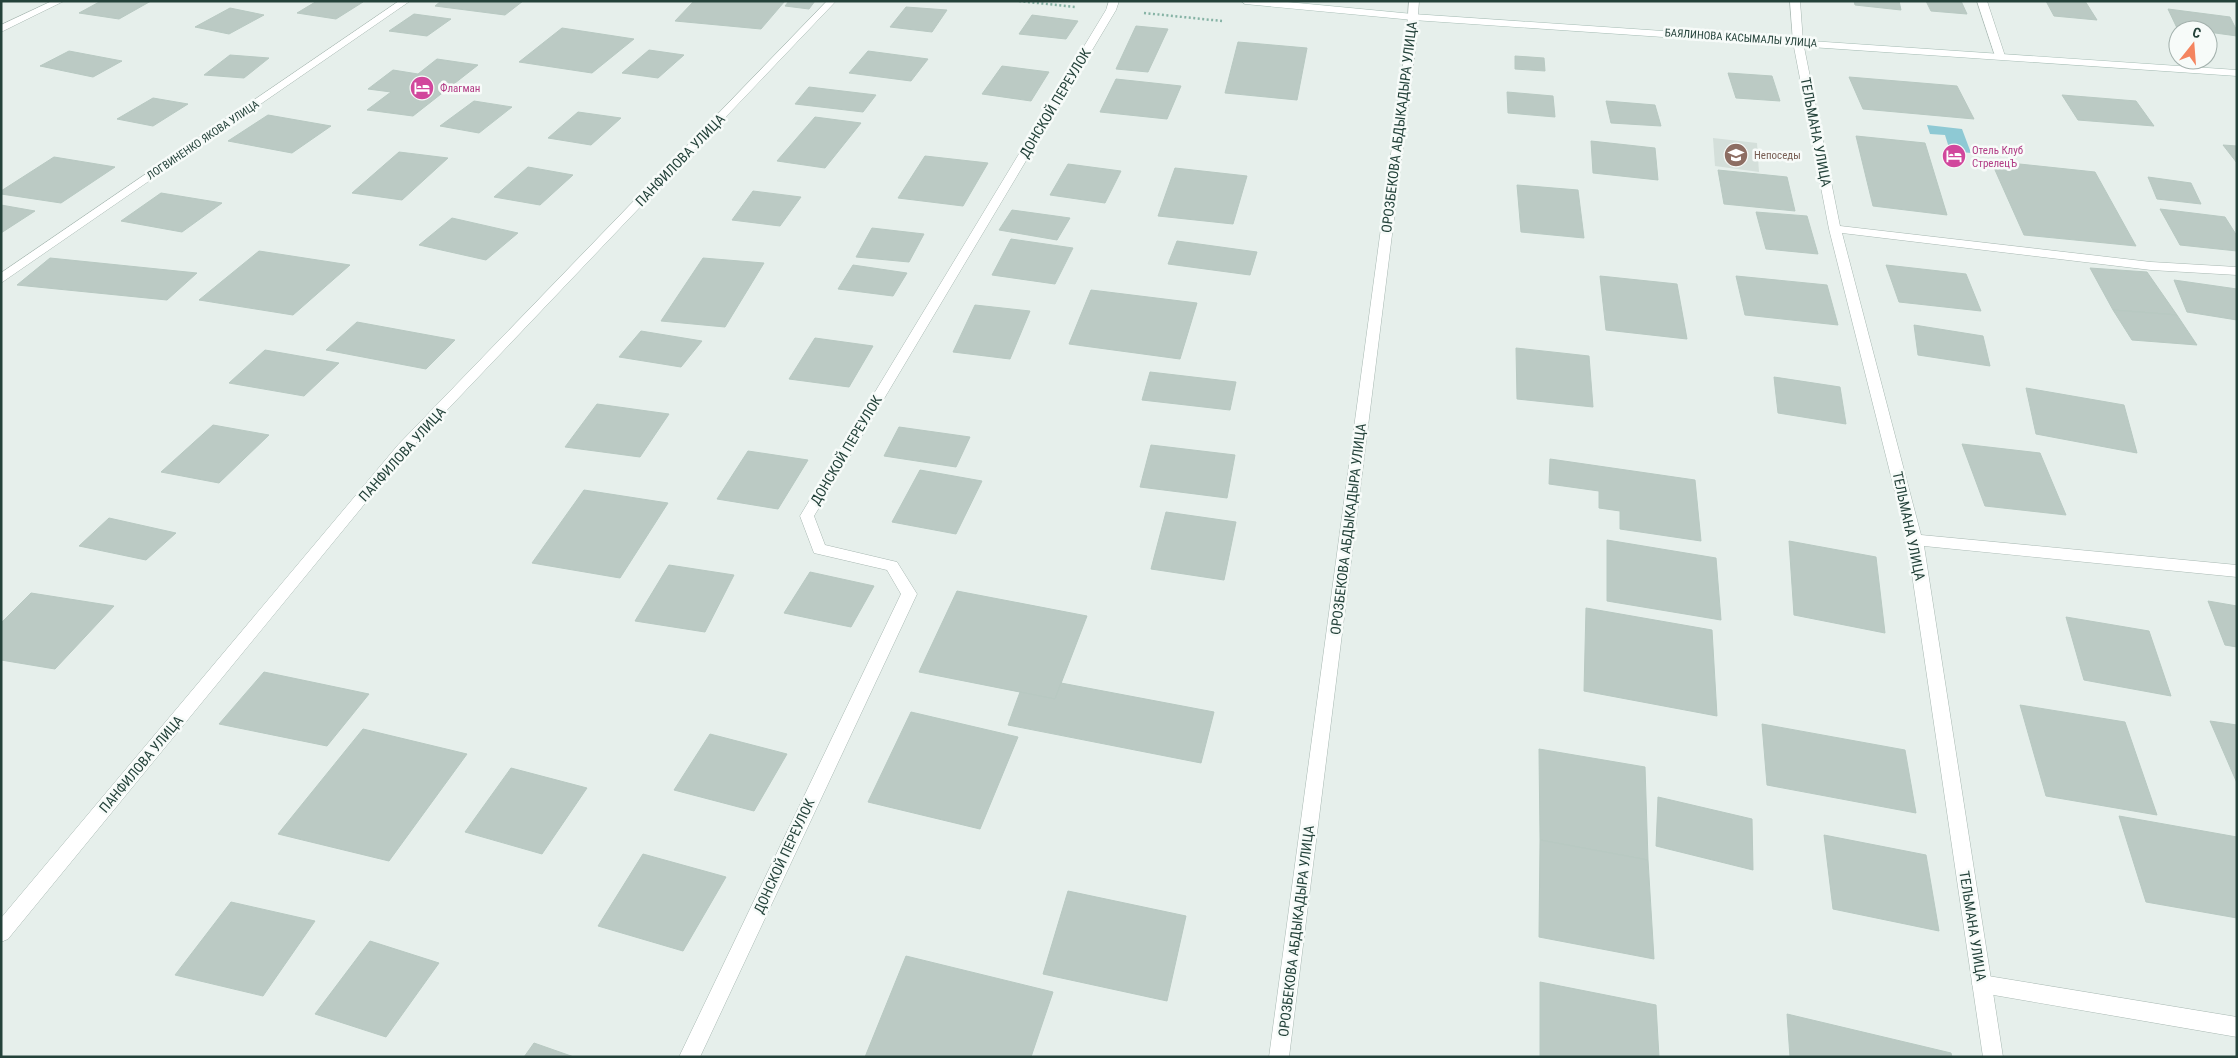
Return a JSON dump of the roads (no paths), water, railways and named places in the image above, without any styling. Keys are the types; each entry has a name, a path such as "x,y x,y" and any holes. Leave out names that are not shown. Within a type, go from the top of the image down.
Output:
{"street":[{"path":"1,29 60,1"},
{"name":"ЛОГВИНЕНКО ЯКОВА УЛИЦА","path":"1,279 406,1"},
{"name":"ПАНФИЛОВА УЛИЦА","path":"1,933 403,448 832,1"},
{"name":"БАЯЛИНОВА КАСЫМАЛЫ УЛИЦА","path":"1245,1 1413,17 2237,73"},
{"name":"ОРОЗБЕКОВА АБДЫКАДЫРА УЛИЦА","path":"1279,1057 1414,1"},
{"name":"ТЕЛЬМАНА УЛИЦА","path":"1795,1 1798,42 1835,229 1915,540 1993,1057"},
{"path":"1982,1 2000,56"},
{"name":"ДОНСКОЙ ПЕРЕУЛОК","path":"689,1057 909,594 892,566 819,550 807,516 1113,6"},
{"path":"1835,229 2151,266 2237,271"},
{"path":"1915,540 2237,571"},
{"path":"1982,984 2237,1027"}],"water":[{"path":"1927,125 1962,129 1971,153 1950,151 1945,135 1930,134"}],"place":[{"name":"Флагман","path":"422,88"},
{"name":"Непоседы","path":"1736,155"},
{"name":"Отель Клуб СтрелецЪ","path":"1954,156"}]}
